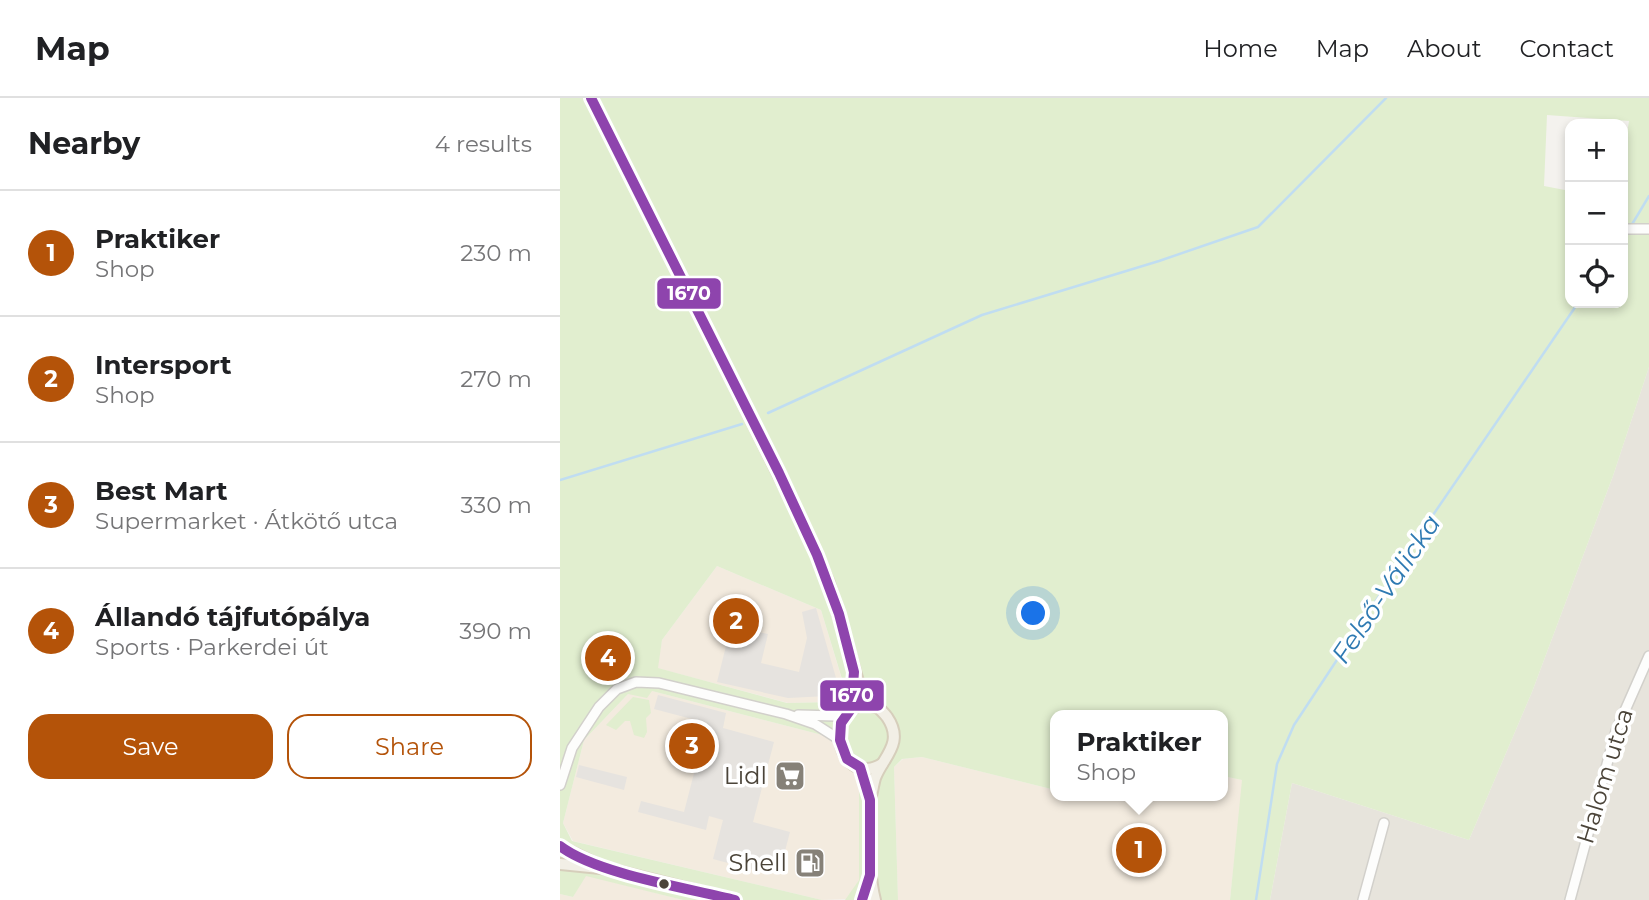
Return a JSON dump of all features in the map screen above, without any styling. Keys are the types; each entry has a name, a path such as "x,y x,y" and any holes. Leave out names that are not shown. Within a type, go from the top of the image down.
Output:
{"main road":[{"path":"591,98 802,522 835,600 860,688 886,715 892,734 892,749 876,777 870,800 870,875 875,900"},
{"path":"854,672 849,711 841,723 840,740 844,755 860,767 872,769 882,764"},
{"path":"849,711 861,706 876,707"},
{"path":"860,767 870,800"},
{"path":"610,869 560,847 560,862 610,869 735,900"},
{"path":"862,900 870,875"}],"street":[{"path":"1628,229 1649,229"},
{"name":"Halom utca","path":"1570,900 1616,731 1649,656"},
{"path":"560,784 575,742 605,699 624,685 644,681 786,714 815,724 840,740"},
{"path":"786,714 828,716 849,711"},
{"path":"1363,900 1384,823"}],"shaded area":[{"path":"1649,367 1649,900 1270,900 1292,783 1469,840 1532,692 1613,476"},
{"path":"717,566 821,610 846,693 835,702 788,703 657,668 662,640"},
{"path":"816,608 838,685 827,696 788,698 717,682 731,626 768,634 761,663 799,672 807,638 802,612"},
{"path":"652,691 830,737 847,767 859,777 859,880 847,899 822,900 573,841 563,823 584,740 628,694"},
{"path":"658,695 726,713 723,728 774,742 753,822 790,832 785,851 754,870 713,859 723,820 709,816 706,830 638,812 641,801 684,812 707,723 654,709"},
{"path":"922,757 1050,789 1050,801 1228,801 1228,777 1243,780 1230,900 898,900 894,767 903,759"},
{"path":"579,765 627,777 624,790 576,777"},
{"path":"585,875 683,900 560,900 560,894 573,897"}],"green space":[{"path":"560,98 1649,98 1649,367 1613,476 1532,692 1469,840 1292,783 1270,900 1230,900 1242,780 1228,777 1228,710 1050,710 1050,789 922,757 902,759 894,767 898,900 845,900 859,880 859,777 847,767 830,737 652,691 647,698 628,694 584,740 563,823 572,841 822,900 683,900 586,876 573,897 560,894","holes":["717,566 821,610 846,692 835,702 787,703 658,668 662,640"]},
{"path":"633,697 649,700 651,713 646,718 647,732 644,738 634,735 630,721 625,721 616,730 606,725"}],"waterway":[{"path":"768,413 982,315 1159,261 1258,227 1386,98"},
{"name":"Felső-Válicka","path":"1631,226 1649,196"},
{"name":"Felső-Válicka","path":"1256,900 1277,764 1294,725 1575,308"},
{"path":"560,480 742,424"}],"transit line":[{"name":"1670","path":"591,98 779,473 817,555 839,614 854,672 851,709 841,723 840,740 847,759 860,767 870,800 870,875 862,900"},
{"name":"1670","path":"560,846 596,865 735,900"}],"place":[{"name":"Intersport","path":"736,621"},
{"name":"Állandó tájfutópálya","path":"608,658"},
{"name":"Best Mart","path":"692,746"},
{"name":"Lidl","path":"790,776"},
{"name":"Praktiker","path":"1139,850"},
{"name":"Shell","path":"810,863"}]}
